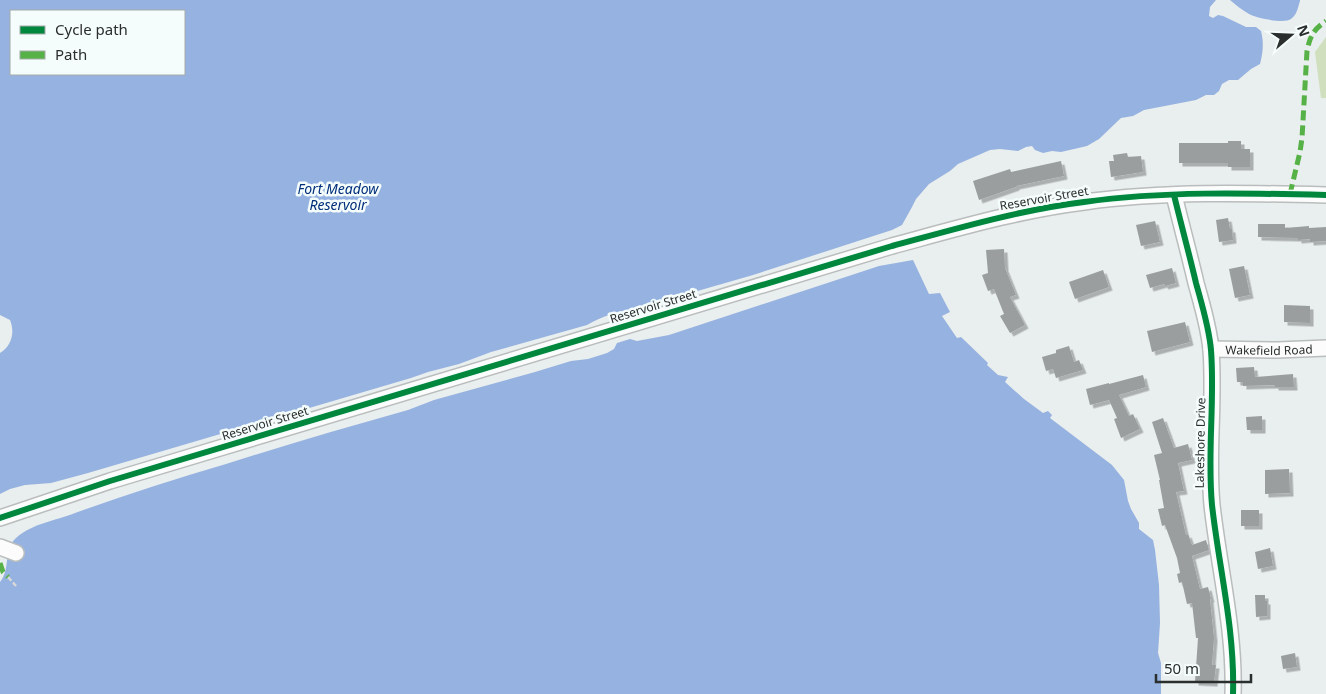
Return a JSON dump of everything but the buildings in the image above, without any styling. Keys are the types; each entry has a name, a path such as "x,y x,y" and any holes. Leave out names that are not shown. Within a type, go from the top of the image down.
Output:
{"street":[{"name":"Reservoir Street","path":"0,518 110,481 873,252 966,226 1021,213 1084,202 1174,194 1326,195"},
{"name":"Lakeshore Drive","path":"1174,194 1205,318 1210,348 1212,384 1210,484 1215,531 1229,621 1233,694"},
{"name":"Wakefield Road","path":"1210,348 1278,350 1326,348"},
{"path":"0,547 16,553"}],"path":[{"path":"8,577 16,586"}],"green space":[{"path":"1326,37 1326,98 1321,98 1315,52"}],"water":[{"name":"Fort Meadow Reservoir","path":"0,0 1216,0 1210,7 1209,16 1213,18 1218,15 1223,16 1246,27 1256,27 1261,31 1263,48 1260,64 1238,80 1229,80 1222,84 1219,91 1214,95 1206,95 1196,100 1144,110 1133,116 1121,118 1099,139 1087,146 1061,152 1043,153 1035,150 1032,146 1018,151 990,150 958,164 929,184 916,199 902,225 892,230 753,275 635,309 611,314 587,325 491,352 459,364 88,473 51,483 25,485 0,494 0,353 10,343 12,329 10,320 0,315"},
{"path":"1230,0 1300,1 1293,17 1282,21 1253,16"},
{"path":"913,260 929,294 940,293 950,312 942,316 957,338 961,337 998,375 1008,377 1005,382 1024,399 1043,413 1048,411 1052,415 1050,418 1112,465 1124,480 1128,501 1139,523 1139,529 1153,540 1155,550 1159,585 1160,623 1158,653 1161,663 1161,694 0,694 0,582 5,571 12,543 30,529 169,481 408,410 434,400 571,361 588,359 607,353 614,349 617,343 630,339 637,341 669,335 879,266"}],"marked path":[{"path":"1290,194 1302,138 1309,41 1318,27 1326,21"},
{"path":"0,563 3,572 8,577"}],"cycle path":[{"path":"0,518 110,481 892,246 987,221 1060,205 1114,198 1174,194 1235,193 1326,195"},
{"path":"1174,195 1210,341 1212,369 1212,505 1232,646 1233,694"}]}
